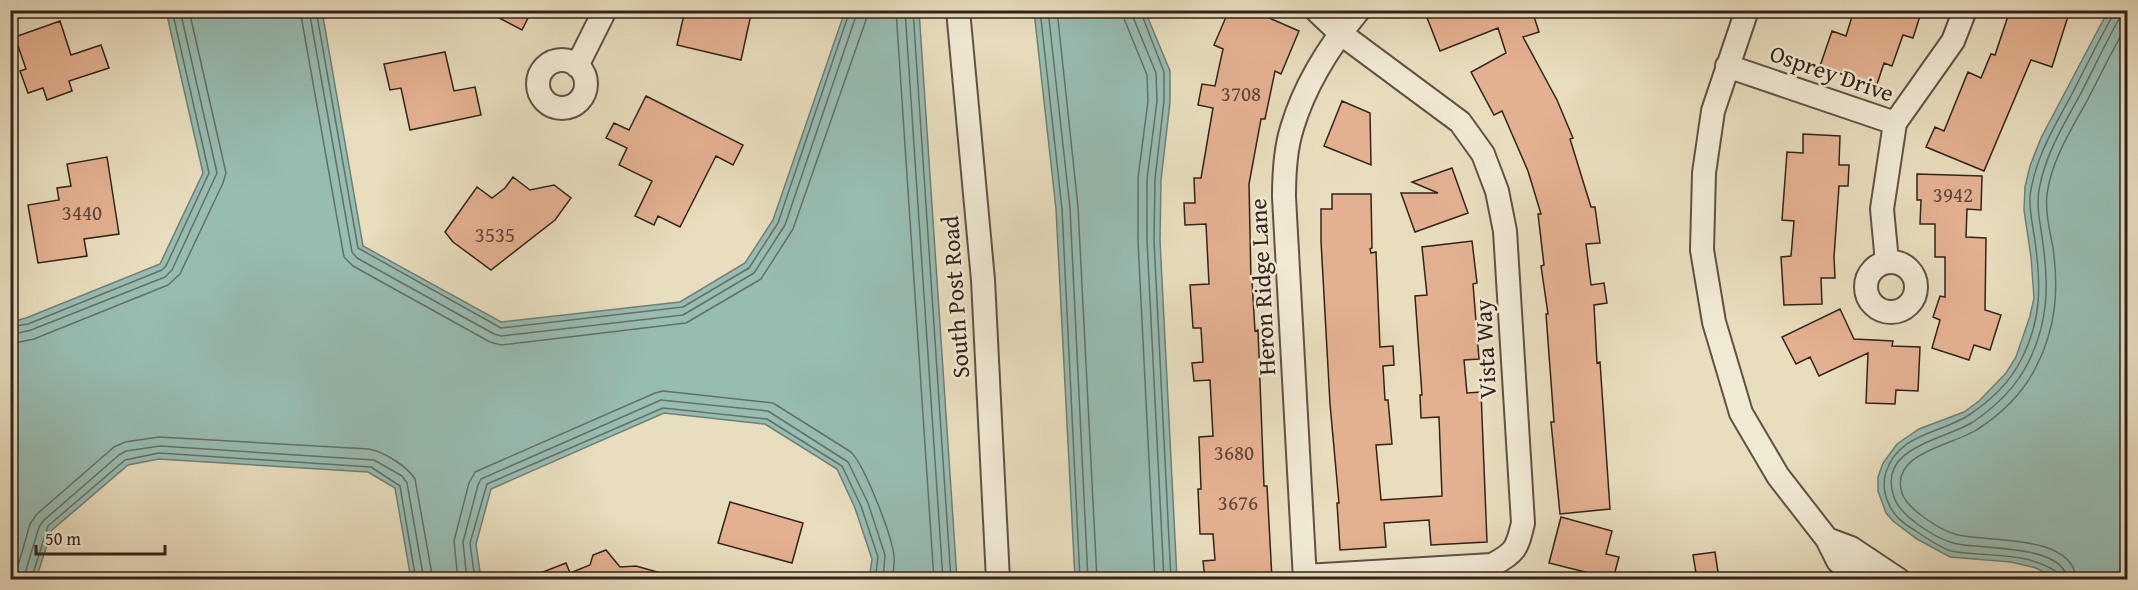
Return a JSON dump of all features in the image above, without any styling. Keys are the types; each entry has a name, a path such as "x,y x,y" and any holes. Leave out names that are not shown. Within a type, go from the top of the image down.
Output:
{"street":[{"path":"577,66 605,10"},
{"name":"South Post Road","path":"958,10 983,280 998,579"},
{"name":"Vista Way","path":"1305,578 1492,565 1509,556 1518,543 1523,524 1505,231 1497,191 1483,154 1460,122 1340,33 1316,10"},
{"name":"Heron Ridge Lane","path":"1305,578 1284,197 1285,164 1292,128 1312,76 1340,33 1359,10"},
{"path":"1747,10 1713,111 1704,173 1701,250 1714,322 1741,413 1778,476 1827,539 1839,561 1859,579"},
{"name":"Osprey Drive","path":"1727,66 1895,123 1953,41 1965,10"},
{"path":"1887,262 1882,209 1895,123"},
{"path":"1827,539 1851,548 1899,579"}],"water":[{"path":"166,11 322,11 363,246 501,322 680,302 745,263 773,220 845,11 919,11 957,579 869,579 872,559 855,508 837,469 765,424 664,413 491,489 476,544 481,579 411,579 395,488 368,472 159,459 128,465 52,530 36,579 11,579 11,322 160,264 203,173"},
{"path":"1034,11 1145,11 1170,71 1170,102 1161,180 1160,240 1177,579 1075,579 1056,209"},
{"path":"2108,11 2128,11 2127,579 2057,579 2036,568 2011,562 1950,557 1917,539 1886,513 1878,491 1878,477 1883,463 1897,444 1919,429 1964,412 1979,401 2006,373 2016,357 2034,298 2024,210 2025,187 2030,166 2041,138"}],"building":[{"path":"484,10 532,10 522,30"},
{"path":"685,10 752,10 741,60 677,45"},
{"path":"1229,10 1251,10 1299,31 1281,74 1275,71 1265,119 1261,119 1249,184 1251,281 1255,331 1258,330 1264,486 1267,486 1272,579 1205,579 1203,561 1215,560 1213,534 1200,534 1199,437 1213,436 1210,380 1194,381 1192,363 1203,362 1201,328 1193,328 1190,285 1209,284 1206,224 1185,225 1184,203 1195,203 1194,178 1201,178 1213,108 1198,105 1202,84 1215,86 1223,49 1214,45"},
{"path":"1424,10 1532,10 1539,32 1523,37 1557,100 1573,138 1570,139 1591,207 1595,207 1600,243 1586,244 1591,285 1604,283 1607,303 1594,305 1610,509 1560,514 1551,422 1554,422 1546,314 1548,314 1541,266 1544,265 1538,214 1541,214 1528,171 1502,111 1494,115 1471,72 1506,53 1498,28 1440,51"},
{"path":"1854,10 1904,10 1920,16 1913,38 1903,35 1892,66 1884,63 1876,87 1820,66 1832,31 1846,36"},
{"path":"2010,10 2070,10 2052,67 2031,60 1984,171 1926,147 1935,127 1944,131 1968,72 1981,78 1991,54 1995,55"},
{"path":"60,21 71,55 101,45 109,68 69,81 72,91 47,100 43,88 28,93 20,71 26,69 15,37"},
{"path":"445,52 454,91 475,87 481,115 410,130 401,88 390,90 384,64"},
{"path":"646,96 743,145 733,165 716,156 680,227 658,216 654,225 635,216 652,181 619,165 627,148 606,138 614,123 629,130"},
{"path":"1342,101 1370,113 1371,165 1324,146"},
{"path":"1803,134 1840,136 1839,165 1849,165 1848,186 1839,186 1834,257 1835,278 1821,278 1822,304 1784,305 1781,257 1791,256 1794,221 1782,220 1787,152 1803,153"},
{"path":"107,157 119,234 84,239 87,256 38,263 28,205 59,200 57,188 71,186 67,164"},
{"path":"1452,168 1468,213 1415,232 1401,193 1438,193 1412,182"},
{"path":"1917,174 1982,176 1981,210 1967,209 1966,237 1986,238 1985,310 2001,315 1990,350 1974,345 1969,360 1932,348 1940,320 1933,317 1940,296 1945,297 1945,257 1935,257 1935,224 1920,224 1921,200 1917,200"},
{"path":"513,177 530,190 554,185 571,198 555,220 491,270 453,242 445,232 477,187 492,198 505,188"},
{"path":"1332,194 1371,194 1372,248 1370,249 1371,253 1376,252 1380,347 1393,346 1394,365 1383,366 1385,400 1388,400 1392,444 1376,445 1381,500 1442,496 1439,417 1421,418 1420,395 1422,395 1415,296 1427,295 1422,247 1472,241 1477,283 1473,284 1479,359 1464,360 1467,393 1481,392 1487,542 1431,545 1429,520 1384,523 1386,547 1340,550 1337,503 1339,503 1330,404 1321,241 1321,209 1332,209"},
{"path":"1840,309 1854,339 1893,341 1892,346 1920,347 1918,391 1896,390 1895,404 1866,403 1868,353 1819,376 1810,357 1796,364 1782,337"},
{"path":"730,502 803,523 792,563 718,543"},
{"path":"1561,517 1612,531 1606,554 1619,557 1613,579 1549,563"},
{"path":"606,550 620,567 636,566 668,575 668,579 525,579 566,563 570,573 590,565 593,555"},
{"path":"1715,552 1719,579 1697,579 1693,555"}]}
